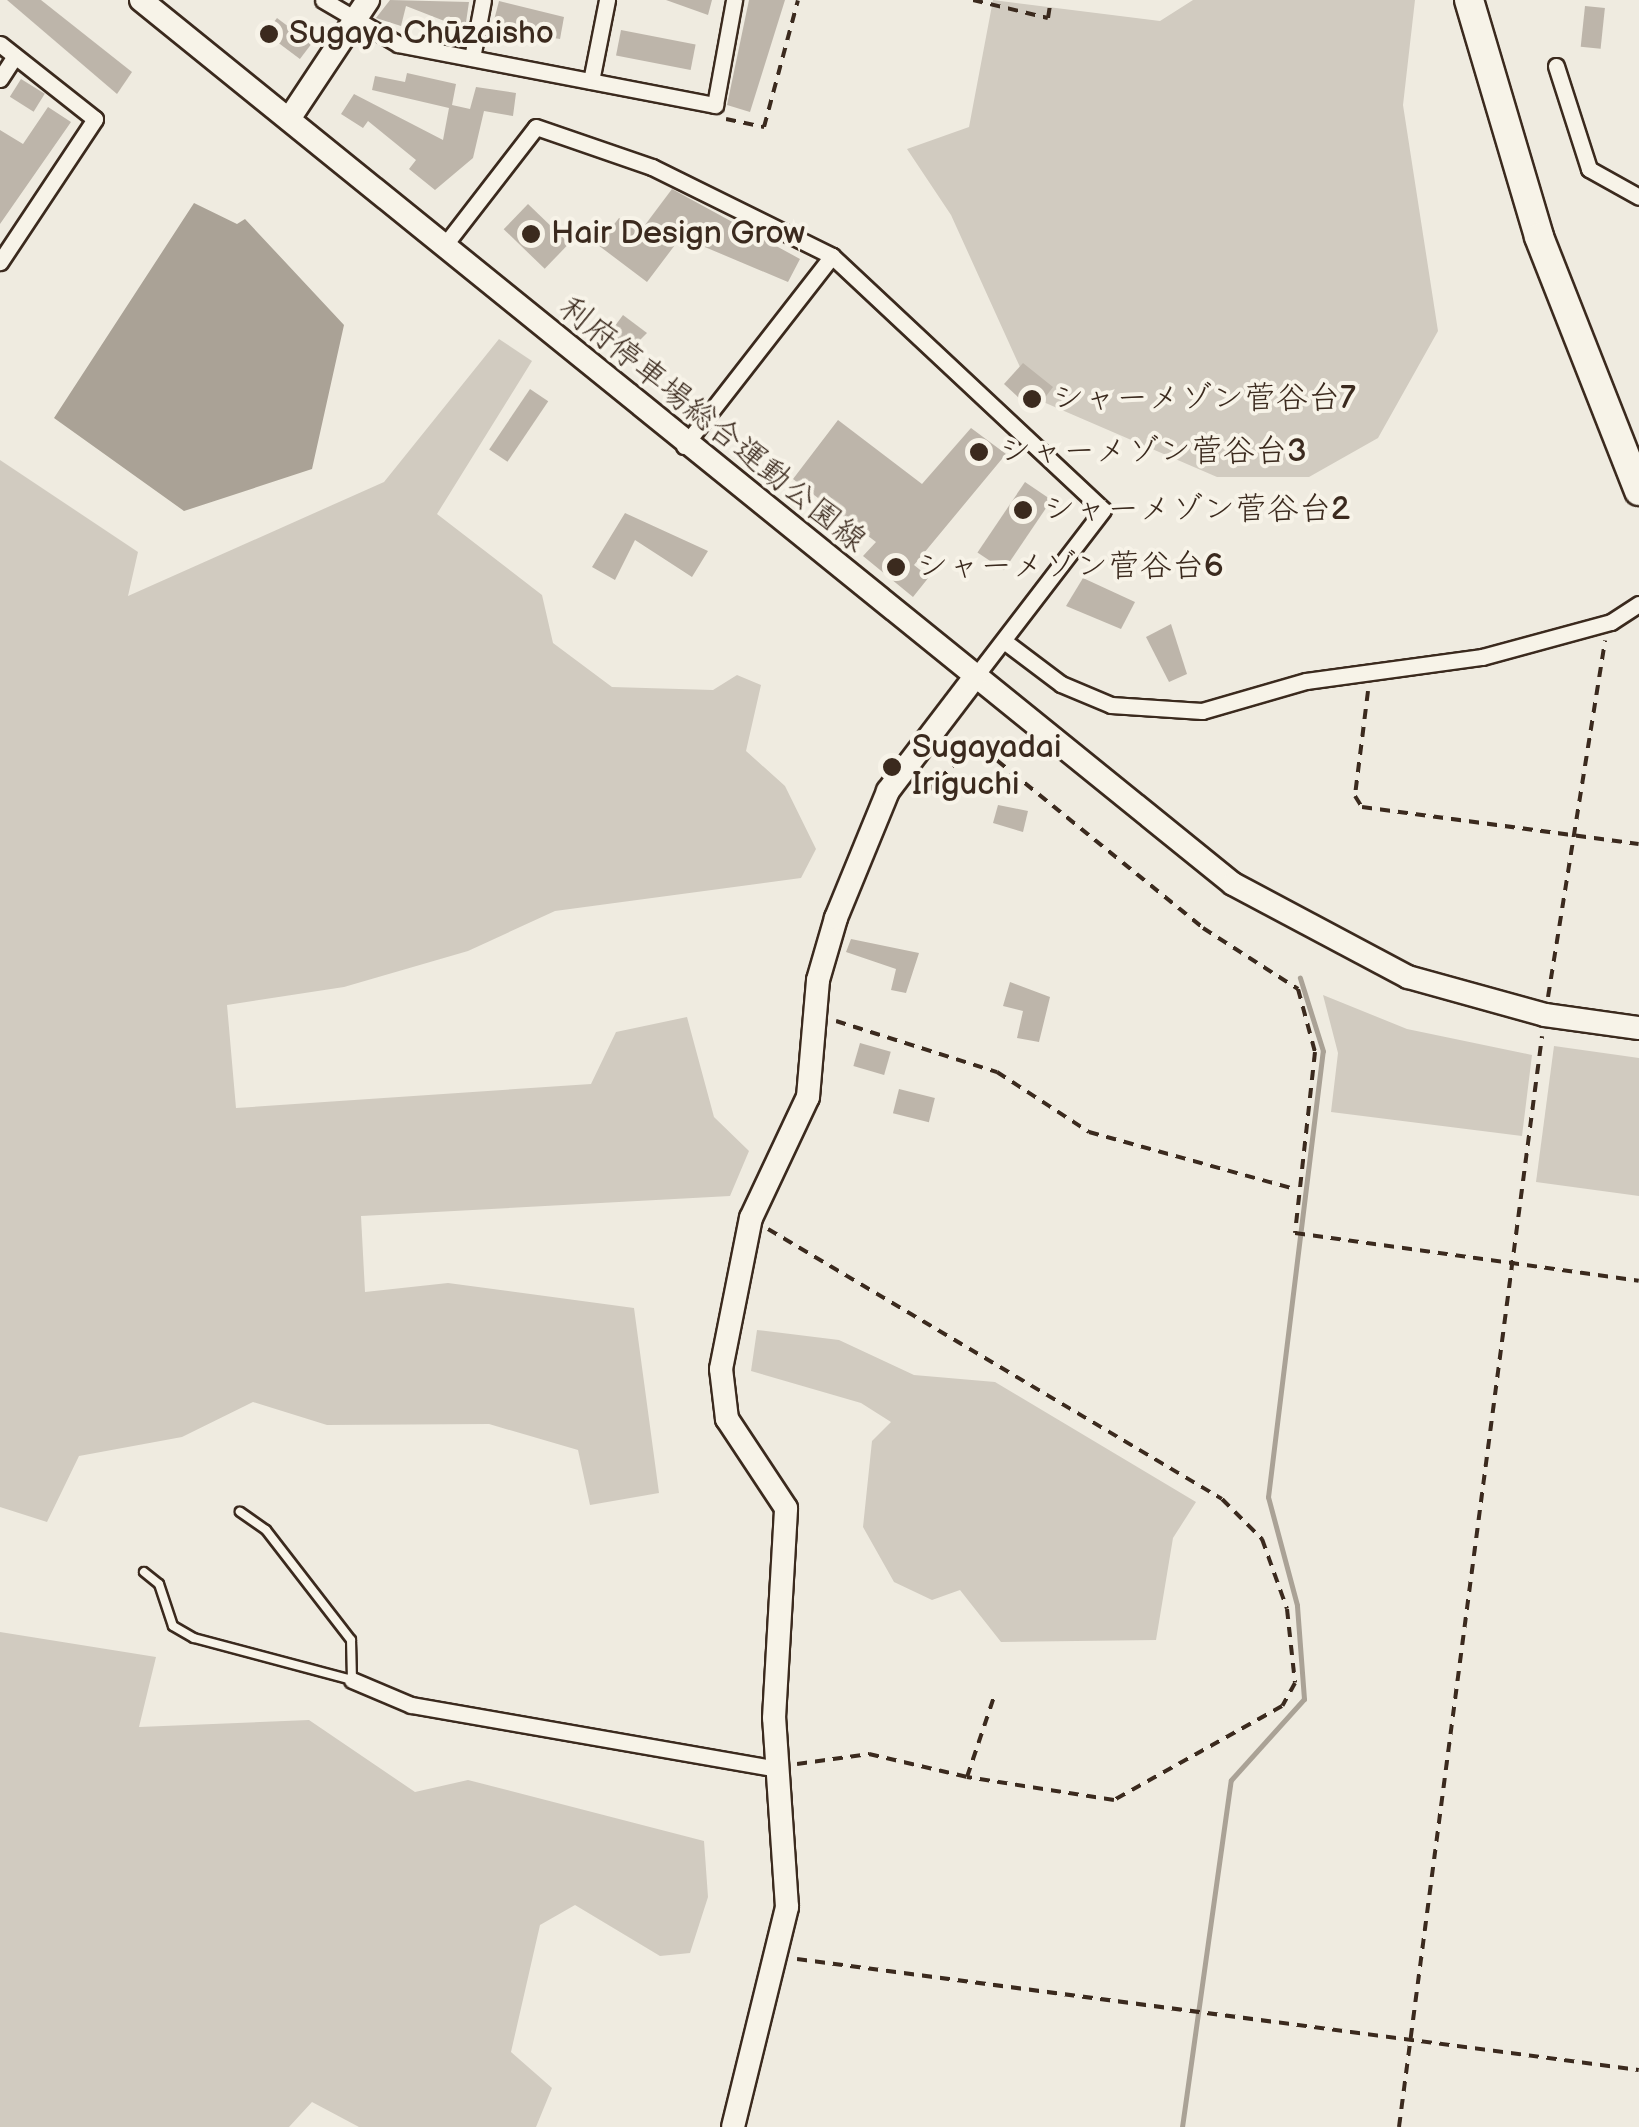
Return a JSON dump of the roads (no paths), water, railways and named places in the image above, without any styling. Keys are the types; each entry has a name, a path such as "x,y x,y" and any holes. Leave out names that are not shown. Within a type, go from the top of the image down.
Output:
{"highway":[{"path":"1469,0 1539,237 1639,491"}],"main road":[{"name":"利府停車場総合運動公園線","path":"142,0 684,446 1179,845 1290,921 1408,977 1545,1015 1639,1028"},
{"path":"289,119 368,0"},
{"path":"734,2127 779,1955 787,1907 778,1769 786,1508 727,1419 720,1389 751,1218 808,1097 814,1016 836,918 888,792 974,678"}],"street":[{"path":"323,0 353,23 398,44 715,105 734,0"},
{"path":"472,58 483,0"},
{"path":"591,81 607,0"},
{"path":"0,44 96,120 0,262"},
{"path":"0,79 15,56"},
{"path":"1556,66 1589,169 1639,197"},
{"path":"444,246 536,127 652,167 832,256 1103,510 974,678"},
{"path":"684,446 832,256"},
{"path":"1004,642 1060,684 1160,713 1371,671 1482,657 1611,622 1639,604"},
{"path":"352,1680 411,1705 778,1769"}],"lane":[{"path":"144,1572 159,1584 173,1626 194,1638 352,1680 351,1640 266,1530 240,1512"}],"waterway":[{"path":"1182,2127 1231,1780 1304,1699 1297,1605 1268,1497 1323,1051 1300,978"}],"place":[{"name":"Sugaya Chūzaisho","path":"269,34"},
{"name":"Hair Design Grow","path":"531,234"},
{"name":"シャーメゾン菅谷台7","path":"1032,399"},
{"name":"シャーメゾン菅谷台3","path":"979,452"},
{"name":"シャーメゾン菅谷台2","path":"1023,510"},
{"name":"シャーメゾン菅谷台6","path":"896,567"},
{"name":"Sugayadai Iriguchi","path":"892,767"}]}
